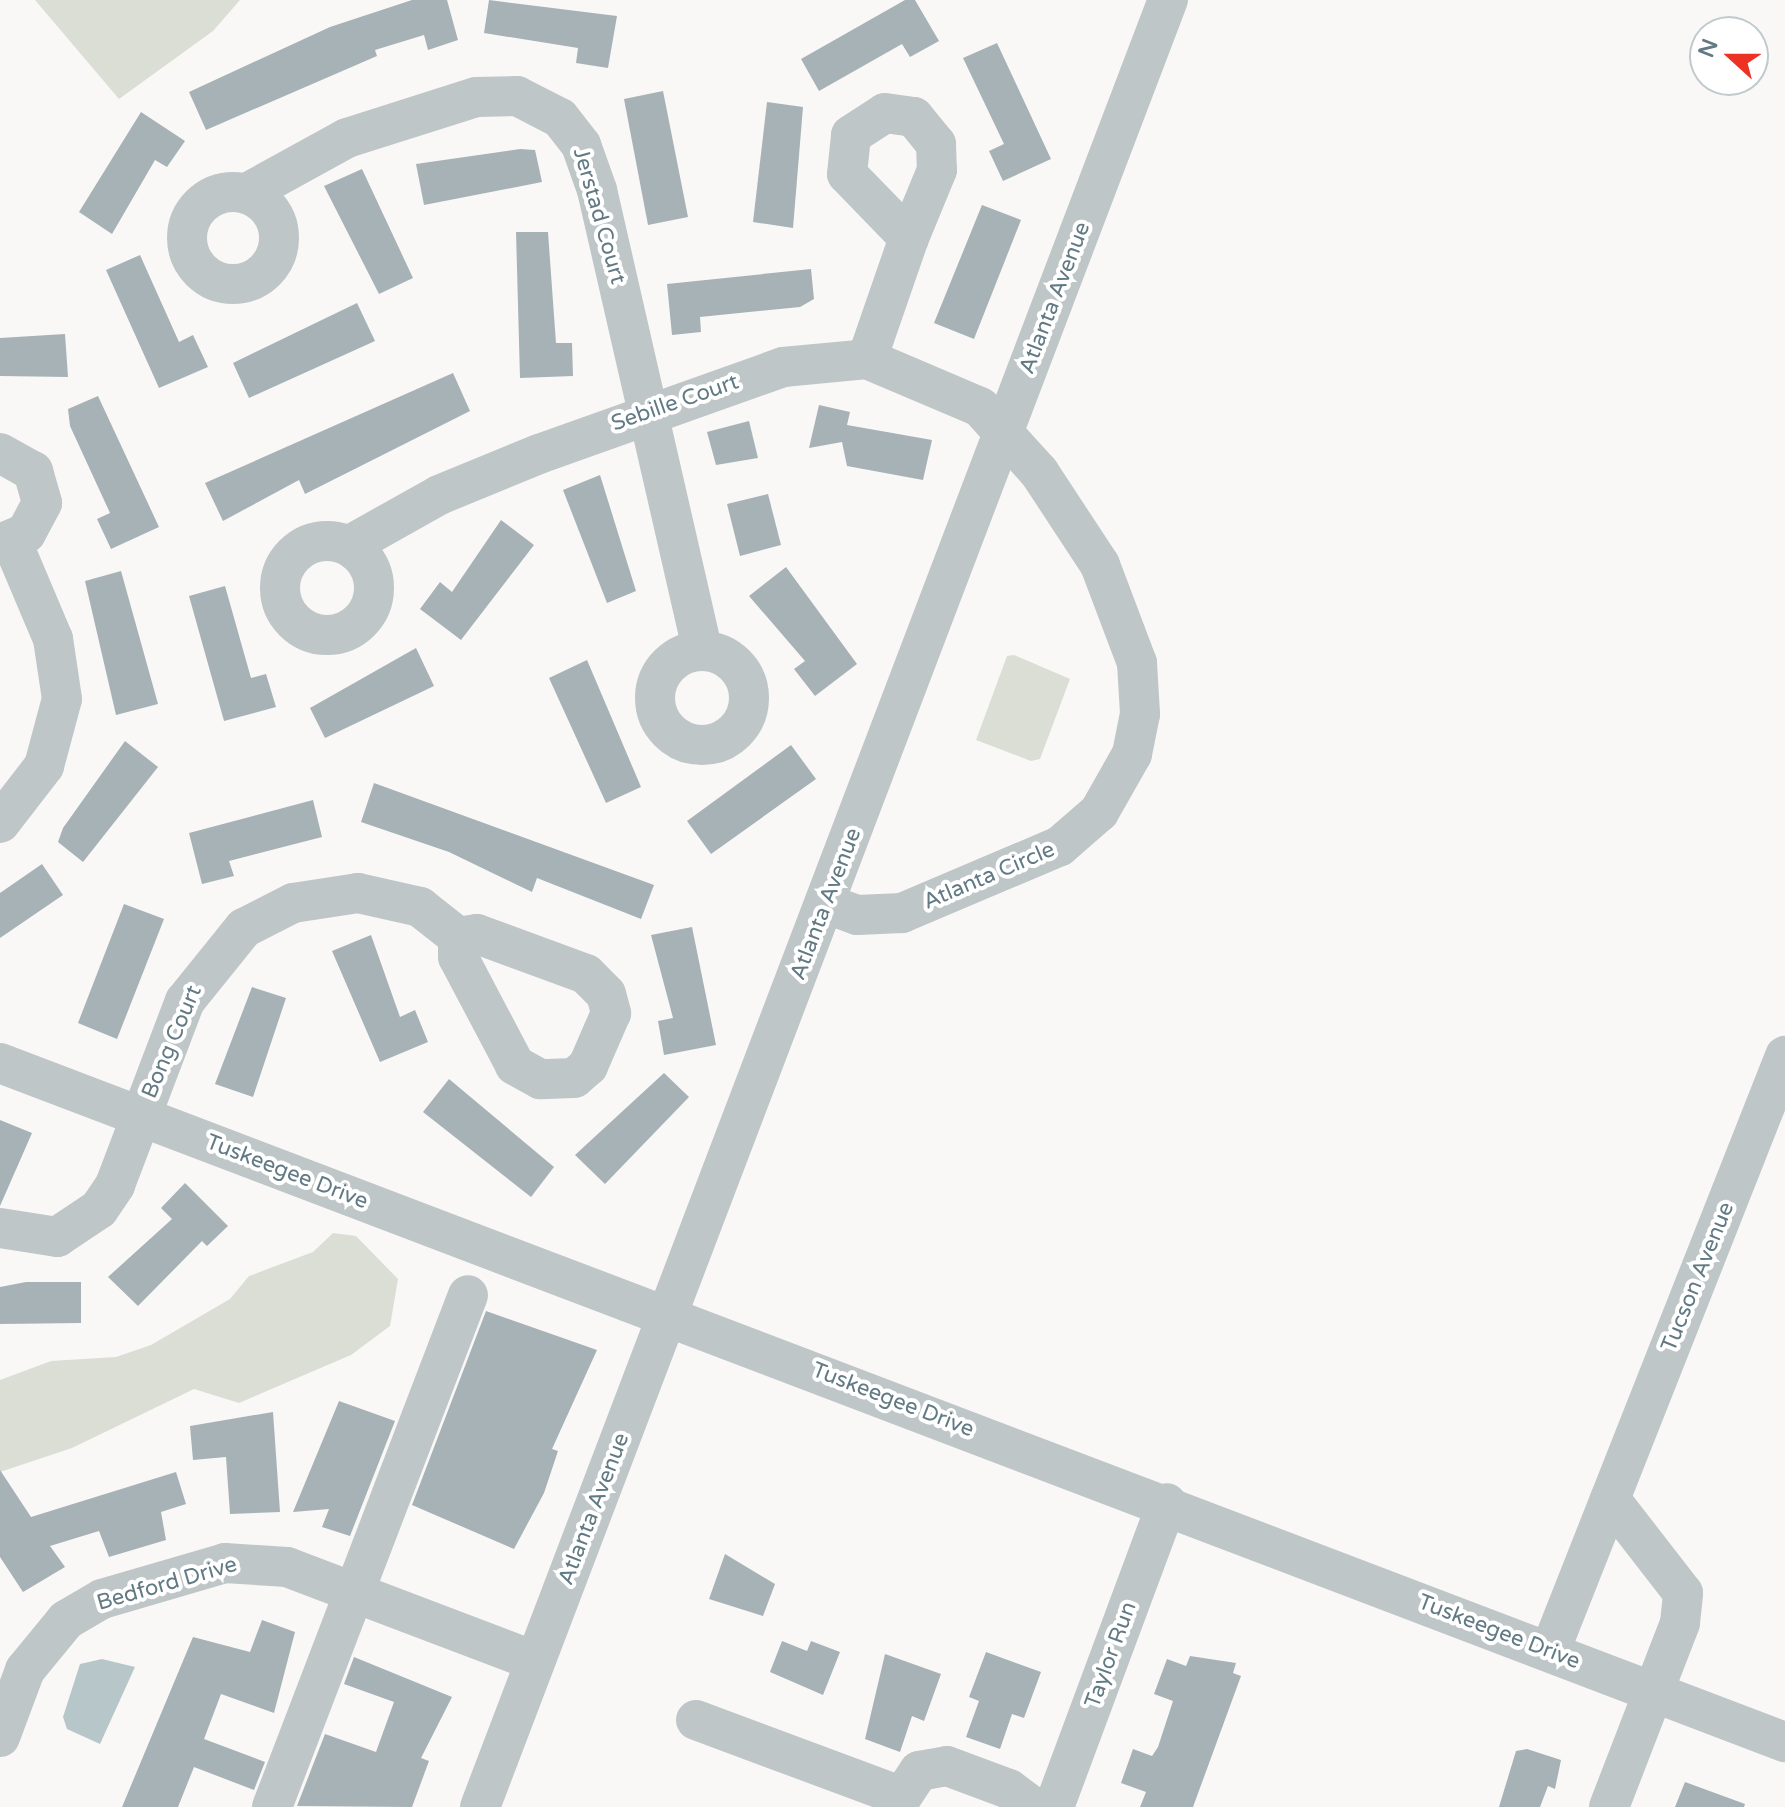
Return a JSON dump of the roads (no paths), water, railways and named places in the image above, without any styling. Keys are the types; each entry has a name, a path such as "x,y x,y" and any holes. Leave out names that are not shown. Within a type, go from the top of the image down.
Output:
{"street":[{"name":"Atlanta Avenue","path":"480,1807 1168,0"},
{"name":"Jerstad Court","path":"247,193 347,138 476,97 517,96 545,108 572,131 590,168 703,651"},
{"path":"867,359 909,238"},
{"name":"Sebille Court","path":"350,545 439,495 646,414 783,367 867,359 973,402 1005,431"},
{"name":"Atlanta Circle","path":"826,904 857,915 902,913 1060,846 1099,812 1129,763 1140,714 1133,645 1077,526 1005,431"},
{"path":"0,453 20,459 40,486 37,519 6,543 53,639 62,699 44,766 0,823"},
{"name":"Bong Court","path":"0,1228 36,1238 80,1226 115,1185 185,1001 244,928 293,903 358,893 420,907 458,937"},
{"name":"Tucson Avenue","path":"1550,1651 1785,1056"},
{"name":"Tuskeegee Drive","path":"0,1063 1167,1503 1785,1742"},
{"path":"272,1807 468,1295"},
{"path":"1609,1807 1680,1623 1683,1593 1610,1499"},
{"name":"Taylor Run","path":"1054,1807 1167,1503"},
{"name":"Bedford Drive","path":"0,1737 43,1643 102,1599 256,1560 354,1591 535,1661"},
{"path":"696,1720 897,1801 919,1771 947,1766 1009,1789 1033,1807"}]}
